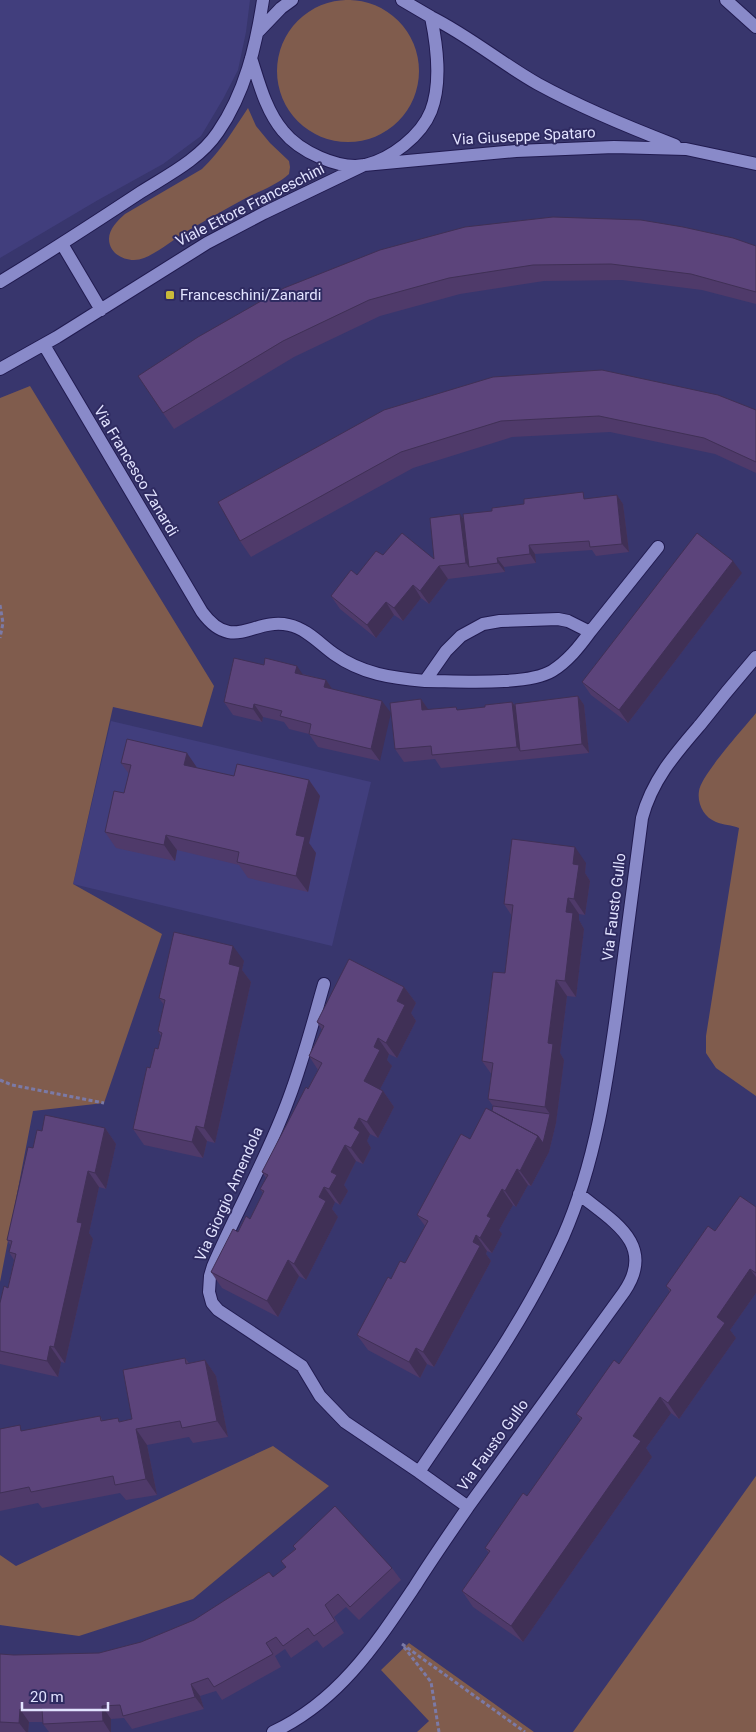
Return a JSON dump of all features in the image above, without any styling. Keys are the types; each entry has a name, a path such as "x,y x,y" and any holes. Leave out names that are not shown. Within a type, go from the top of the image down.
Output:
{"street":[{"path":"0,282 176,170 200,151 218,133 247,74 263,0"},
{"path":"257,33 281,8 292,0"},
{"name":"Via Giuseppe Spataro","path":"402,0 425,10 514,69 563,97 604,116 686,149 756,164"},
{"path":"726,0 756,27"},
{"name":"Viale Ettore Franceschini","path":"0,369 102,310 214,239 392,153 402,146 423,126 431,111 435,96 437,65 435,38 425,10"},
{"path":"251,58 264,99 276,122 288,138 324,159 345,164 364,165"},
{"name":"Via Giuseppe Spataro","path":"364,165 486,153 580,148 686,149"},
{"path":"62,244 102,310"},
{"name":"Via Francesco Zanardi","path":"44,345 202,612 215,627 226,632 237,633 279,624 296,627 362,670 392,678 425,681 512,680 538,676 551,671 579,647 658,546"},
{"path":"425,681 446,651 461,636 491,622 546,618 558,619 568,621 590,632"},
{"name":"Via Fausto Gullo","path":"578,1194 615,1224 632,1243 636,1258 635,1273 624,1292 468,1507 419,1472 504,1345 563,1236 578,1194 592,1150 606,1088 645,804 664,767 756,657"},
{"name":"Via Giorgio Amendola","path":"324,984 289,1099 212,1266 209,1283 210,1298 212,1303 226,1316 302,1366 320,1396 345,1422 419,1472"},
{"path":"274,1732 328,1698 359,1665 388,1626 468,1507"}],"path":[{"path":"0,605 3,623 0,638"},
{"path":"0,1080 12,1085 104,1103"},
{"path":"388,1626 431,1682 440,1732"},
{"path":"402,1644 525,1732"}],"shaded area":[{"path":"0,0 250,0 238,70 201,136 163,164 0,258"},
{"path":"348,0 375,6 387,12 398,21 407,32 413,44 419,71 413,98 407,110 398,121 387,130 375,136 348,142 321,136 309,130 298,121 289,110 283,98 277,71 283,44 289,32 298,21 309,12 321,6"},
{"path":"248,108 256,126 289,161 289,174 274,185 189,230 144,258 133,260 116,254 112,250 109,239 112,228 117,222 125,214 202,169 221,147"},
{"path":"30,386 214,686 202,727 113,707 73,884 162,934 104,1103 33,1111 0,1282 0,398"},
{"path":"756,713 756,1096 716,1068 706,1053 706,1036 739,828 719,823 708,817 700,805 699,791 707,774"},
{"path":"111,721 371,782 332,946 73,884"},
{"path":"273,1446 329,1486 193,1599 79,1636 0,1625 0,1555 16,1566"},
{"path":"756,1476 756,1732 573,1732"},
{"path":"409,1643 534,1732 417,1732 429,1721 381,1670"}],"building":[{"path":"553,217 641,220 733,238 756,246 756,292 691,274 611,264 533,265 449,278 369,300 283,341 163,413 138,376 198,337 284,288 380,250 465,227"},
{"path":"602,370 718,395 756,410 756,462 704,438 599,416 501,421 401,452 240,541 218,502 384,410 493,377"},
{"path":"583,492 584,499 617,495 622,544 590,547 589,541 529,545 530,554 497,558 498,563 469,567 463,514 492,511 492,508 524,504 524,499"},
{"path":"460,514 466,563 439,566 420,591 413,585 394,608 386,602 367,625 331,596 351,570 357,575 376,551 383,555 402,533 434,559 430,518"},
{"path":"697,533 733,561 619,710 582,682"},
{"path":"234,658 264,665 265,658 297,666 295,673 326,680 324,687 382,701 371,749 309,734 311,724 280,716 282,711 254,704 253,709 224,702"},
{"path":"578,696 582,744 520,751 515,704"},
{"path":"421,699 422,710 456,707 457,710 512,702 517,747 432,755 431,746 395,749 390,703"},
{"path":"127,739 187,753 184,765 234,776 237,764 309,780 296,835 305,837 296,876 237,862 239,852 166,835 164,845 105,832 114,791 124,793 131,765 121,763"},
{"path":"512,839 575,847 573,864 579,865 574,899 568,898 566,912 573,913 565,981 556,980 548,1043 553,1044 545,1107 488,1099 493,1063 482,1061 493,972 505,973 513,905 504,904"},
{"path":"174,932 233,946 229,964 240,967 204,1128 196,1126 192,1142 133,1129 147,1067 150,1068 155,1048 158,1049 162,1033 158,1031 165,1000 159,998"},
{"path":"349,959 404,987 397,1001 405,1005 386,1043 378,1038 374,1047 380,1050 364,1081 383,1091 367,1122 359,1118 354,1128 360,1132 351,1148 345,1145 331,1172 337,1175 329,1189 324,1187 319,1197 326,1201 294,1264 288,1260 267,1301 211,1272 233,1229 238,1232 246,1216 250,1219 264,1191 260,1189 268,1175 262,1172 306,1087 308,1089 322,1063 309,1056 324,1026 317,1022"},
{"path":"493,1106 550,1114 543,1143 538,1136 492,1111"},
{"path":"486,1108 538,1136 520,1171 517,1169 505,1191 502,1189 487,1216 491,1218 480,1238 476,1235 473,1242 480,1246 423,1352 416,1348 409,1362 357,1335 388,1277 391,1279 400,1261 405,1263 428,1221 417,1215 461,1134 470,1139"},
{"path":"45,1115 105,1128 95,1173 88,1171 77,1222 82,1223 54,1347 50,1346 47,1361 0,1351 0,1303 4,1286 8,1288 16,1254 9,1252 12,1241 7,1240 28,1147 33,1148 37,1130 42,1131"},
{"path":"740,1196 756,1207 756,1273 750,1269 717,1317 725,1323 668,1403 660,1397 633,1436 641,1441 511,1626 462,1591 490,1551 485,1548 523,1493 527,1496 582,1418 576,1414 614,1360 619,1364 671,1290 666,1286 708,1226 715,1231"},
{"path":"185,1358 186,1364 205,1360 217,1421 182,1428 180,1421 136,1429 146,1479 115,1485 113,1476 31,1492 29,1487 0,1493 0,1429 20,1425 21,1431 100,1416 101,1421 118,1418 119,1422 132,1419 123,1370"},
{"path":"335,1506 392,1568 350,1607 338,1594 325,1605 335,1621 314,1636 308,1628 283,1646 276,1637 266,1643 273,1654 214,1687 208,1678 191,1684 195,1697 123,1716 120,1705 102,1706 103,1721 43,1724 42,1709 20,1709 19,1723 0,1722 0,1654 99,1653 141,1642 194,1620 269,1572 273,1577 286,1567 281,1561 296,1549 293,1546"}],"place":[{"name":"Franceschini/Zanardi","path":"170,295"}]}
